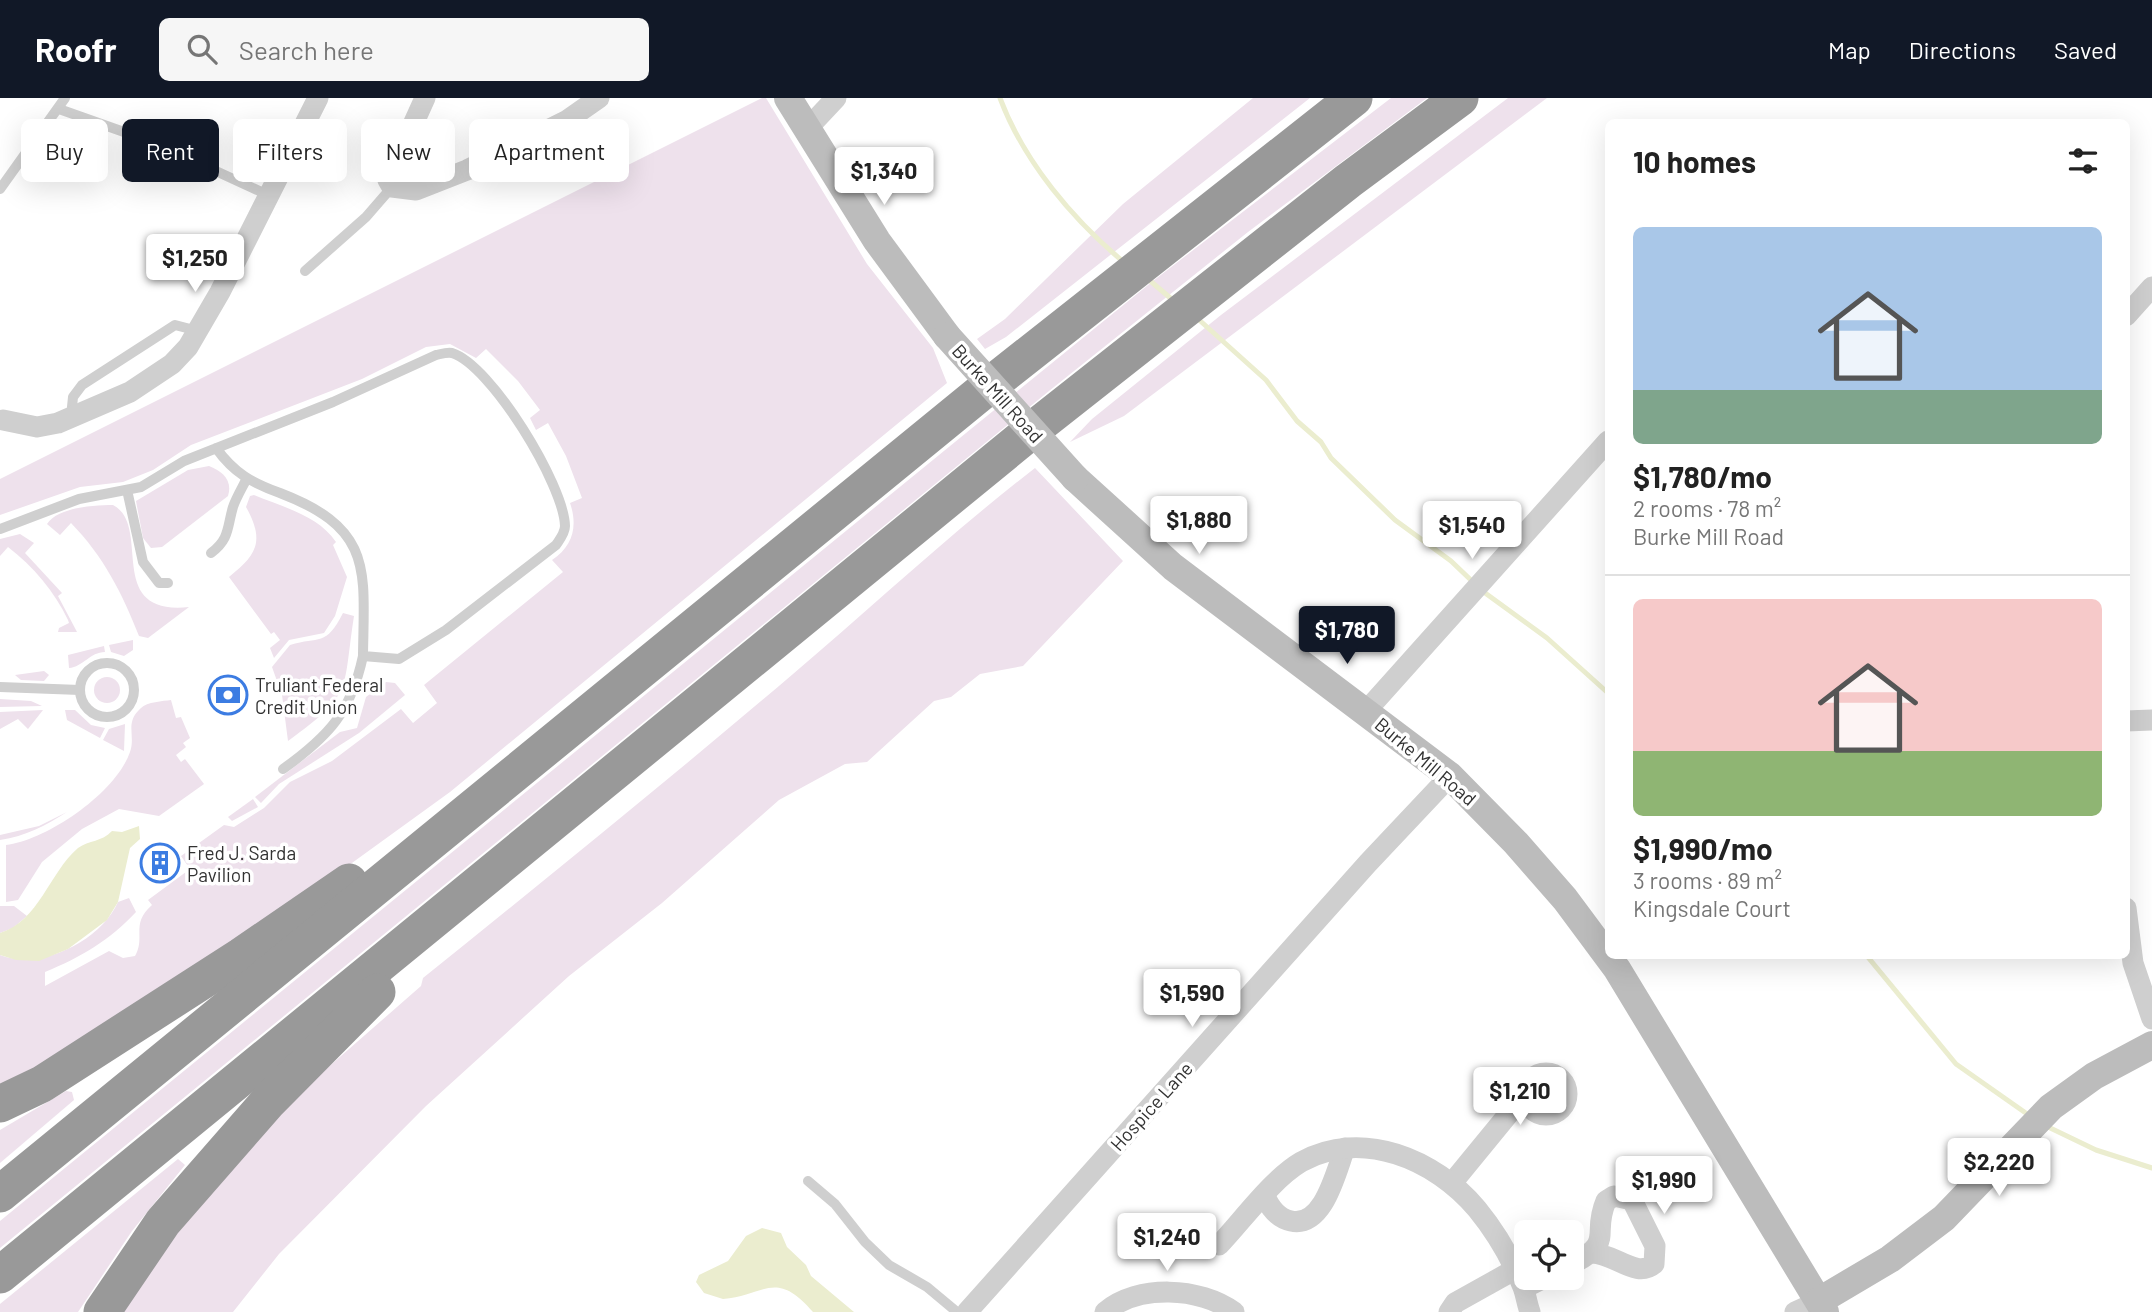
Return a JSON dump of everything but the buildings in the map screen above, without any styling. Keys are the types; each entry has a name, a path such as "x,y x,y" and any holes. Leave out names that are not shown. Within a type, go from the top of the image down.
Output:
{"highway":[{"path":"0,1195 995,381 1354,98"},
{"path":"0,1275 1036,428 1348,181 1460,98"},
{"path":"0,1104 42,1084 241,956 575,726"},
{"path":"102,1312 163,1222 267,1103 507,859"}],"street":[{"path":"2,419 37,427 71,417 130,392 153,379 188,347 318,98"},
{"path":"425,98 388,180 391,187 415,190 467,170 566,121 599,98"},
{"name":"Burke Mill Road","path":"788,98 877,241 947,336 1075,478 1173,567 1367,710 1450,776 1516,843 1593,934 1605,954"},
{"path":"806,130 836,98"},
{"path":"2130,312 2152,287"},
{"path":"1367,710 1605,444"},
{"path":"2130,721 2152,720"},
{"name":"Hospice Lane","path":"967,1312 1368,863 1450,776"},
{"path":"2130,939 2133,963 2152,1019"},
{"name":"Burke Mill Road","path":"1608,959 1813,1308"},
{"path":"1813,1308 1890,1259 1944,1218 2051,1107 2094,1076 2152,1045"},
{"path":"1452,1183 1525,1094"},
{"path":"1219,1245 1298,1163 1320,1153 1377,1148 1399,1154 1452,1183 1477,1209 1514,1271"},
{"path":"1265,1196 1276,1214 1288,1221 1300,1222 1312,1218 1322,1205 1345,1149"},
{"path":"1584,1257 1592,1253"},
{"path":"1449,1312 1455,1303 1514,1281"},
{"path":"1522,1290 1528,1311"},
{"path":"1104,1312 1120,1302 1159,1294 1207,1298 1234,1312"}],"lane":[{"path":"0,189 65,98"},
{"path":"59,109 155,143 268,195"},
{"path":"305,271 366,217 391,187"},
{"path":"71,417 73,397 89,380 174,325 198,331"},
{"path":"0,529 79,499 141,487 184,461 333,402 436,355 449,352 461,358 487,382 519,421 536,449 564,517 565,530 556,545 446,630 399,659 363,656"},
{"path":"216,448 229,465 246,480 307,504 332,519 354,548 365,585 363,656 353,695 337,721 314,747 283,769"},
{"path":"211,552 220,546 229,533 233,506 246,480"},
{"path":"127,490 143,562 159,583 168,583"},
{"path":"109,663 118,665 130,674 134,691 125,711 107,718 89,710 80,690 86,673 100,664 109,663"},
{"path":"0,687 80,690"},
{"path":"808,1181 835,1205 865,1242 889,1265 927,1287 957,1312"}],"shaded area":[{"path":"766,98 867,264 933,348 947,383 450,792 345,868 0,1099 0,955 33,959 68,949 98,929 118,902 129,898 136,912 94,947 45,972 45,986 109,951 123,958 135,956 142,918 152,905 148,900 190,869 181,856 224,825 234,827 264,808 290,782 332,761 401,709 413,723 437,703 424,685 563,572 552,560 565,548 572,535 574,520 570,503 582,498 566,456 548,423 536,430 530,418 540,410 518,381 486,349 476,358 450,344 426,347 362,379 191,445 153,470 123,482 80,487 0,515 0,479 594,182 629,182 629,164"},
{"path":"1253,98 1310,98 1006,337 985,349 977,339 1005,319 1123,204"},
{"path":"1391,98 1427,98 1248,232 1049,391 0,1248 0,1221 1153,281"},
{"path":"1508,98 1547,98 1124,416 1070,442 1092,419 1221,315"},
{"path":"209,466 228,481 228,496 162,547 151,548 143,538 136,501 188,470"},
{"path":"1035,468 1123,561 1023,666 980,674 951,697 934,701 867,762 845,764 779,800 662,903 569,976 426,1106 279,1254 233,1312 116,1312 133,1285 293,1098 421,986 423,978 701,751"},
{"path":"254,495 310,518 320,525 336,542 333,545 347,577 335,616 324,633 289,640 274,658 270,648 280,640 274,632 271,634 229,577 246,562 255,547 255,529 246,507 250,496"},
{"path":"113,505 124,516 130,531 138,584 146,598 163,606 189,607 148,638 139,636 111,576 83,536 71,523 60,535 47,524 52,518 68,511"},
{"path":"20,534 34,543 25,553 62,593 58,596 77,632 58,632 59,628 69,623 50,589 8,547 0,556 0,539"},
{"path":"343,613 354,616 341,689 335,701 324,712 288,741 282,695 272,667 290,645 326,636"},
{"path":"133,640 133,650 124,656 111,652 109,645"},
{"path":"104,646 105,652 95,654 69,668 68,655"},
{"path":"44,671 49,675 44,681 21,680 15,675"},
{"path":"107,677 116,681 120,690 116,699 107,703 98,699 94,690 98,681"},
{"path":"386,682 395,683 405,695 359,733 279,784 261,803 255,797 340,732 357,728 366,697"},
{"path":"0,699 31,701 42,706 0,707"},
{"path":"171,700 176,718 181,717 190,738 183,743 186,747 176,755 181,762 185,759 204,784 159,816 119,809 82,829 42,862 18,900 6,902 6,845 41,834 60,824 95,798 122,768 130,752 132,724 136,714 147,704"},
{"path":"43,710 28,729 18,719 0,729 0,712"},
{"path":"65,710 75,710 91,725 105,728 100,738 67,720"},
{"path":"125,724 124,751 103,740 109,729"},
{"path":"253,799 258,807 232,821 228,817"},
{"path":"67,812 35,830 0,840 0,835 39,826"},
{"path":"139,826 140,839 130,848 118,902 107,920 68,949 39,961 16,960 0,955 0,933 25,918 78,848 112,831 122,832"},
{"path":"0,906 14,906 27,916 13,928 0,933"},
{"path":"66,1091 72,1092 74,1100 0,1163 0,1130"},
{"path":"178,1159 185,1165 132,1231 78,1312 0,1312 0,1304"},
{"path":"762,1228 781,1233 787,1247 806,1265 811,1276 854,1312 813,1312 789,1291 779,1288 723,1299 704,1293 696,1282 699,1275 728,1261 746,1236"}],"waterway":[{"path":"1000,98 1010,122 1036,167 1087,229 1126,264"},
{"path":"1148,279 1175,302"},
{"path":"1197,318 1266,380 1297,421 1321,442 1331,458 1395,520 1451,561 1474,583"},
{"path":"1481,590 1547,638 1605,690"},
{"path":"1869,959 1956,1064 2030,1116"},
{"path":"2044,1125 2096,1150 2152,1168"}],"place":[{"name":"Truliant Federal Credit Union","path":"228,695"},
{"name":"Fred J. Sarda Pavilion","path":"160,863"}]}
